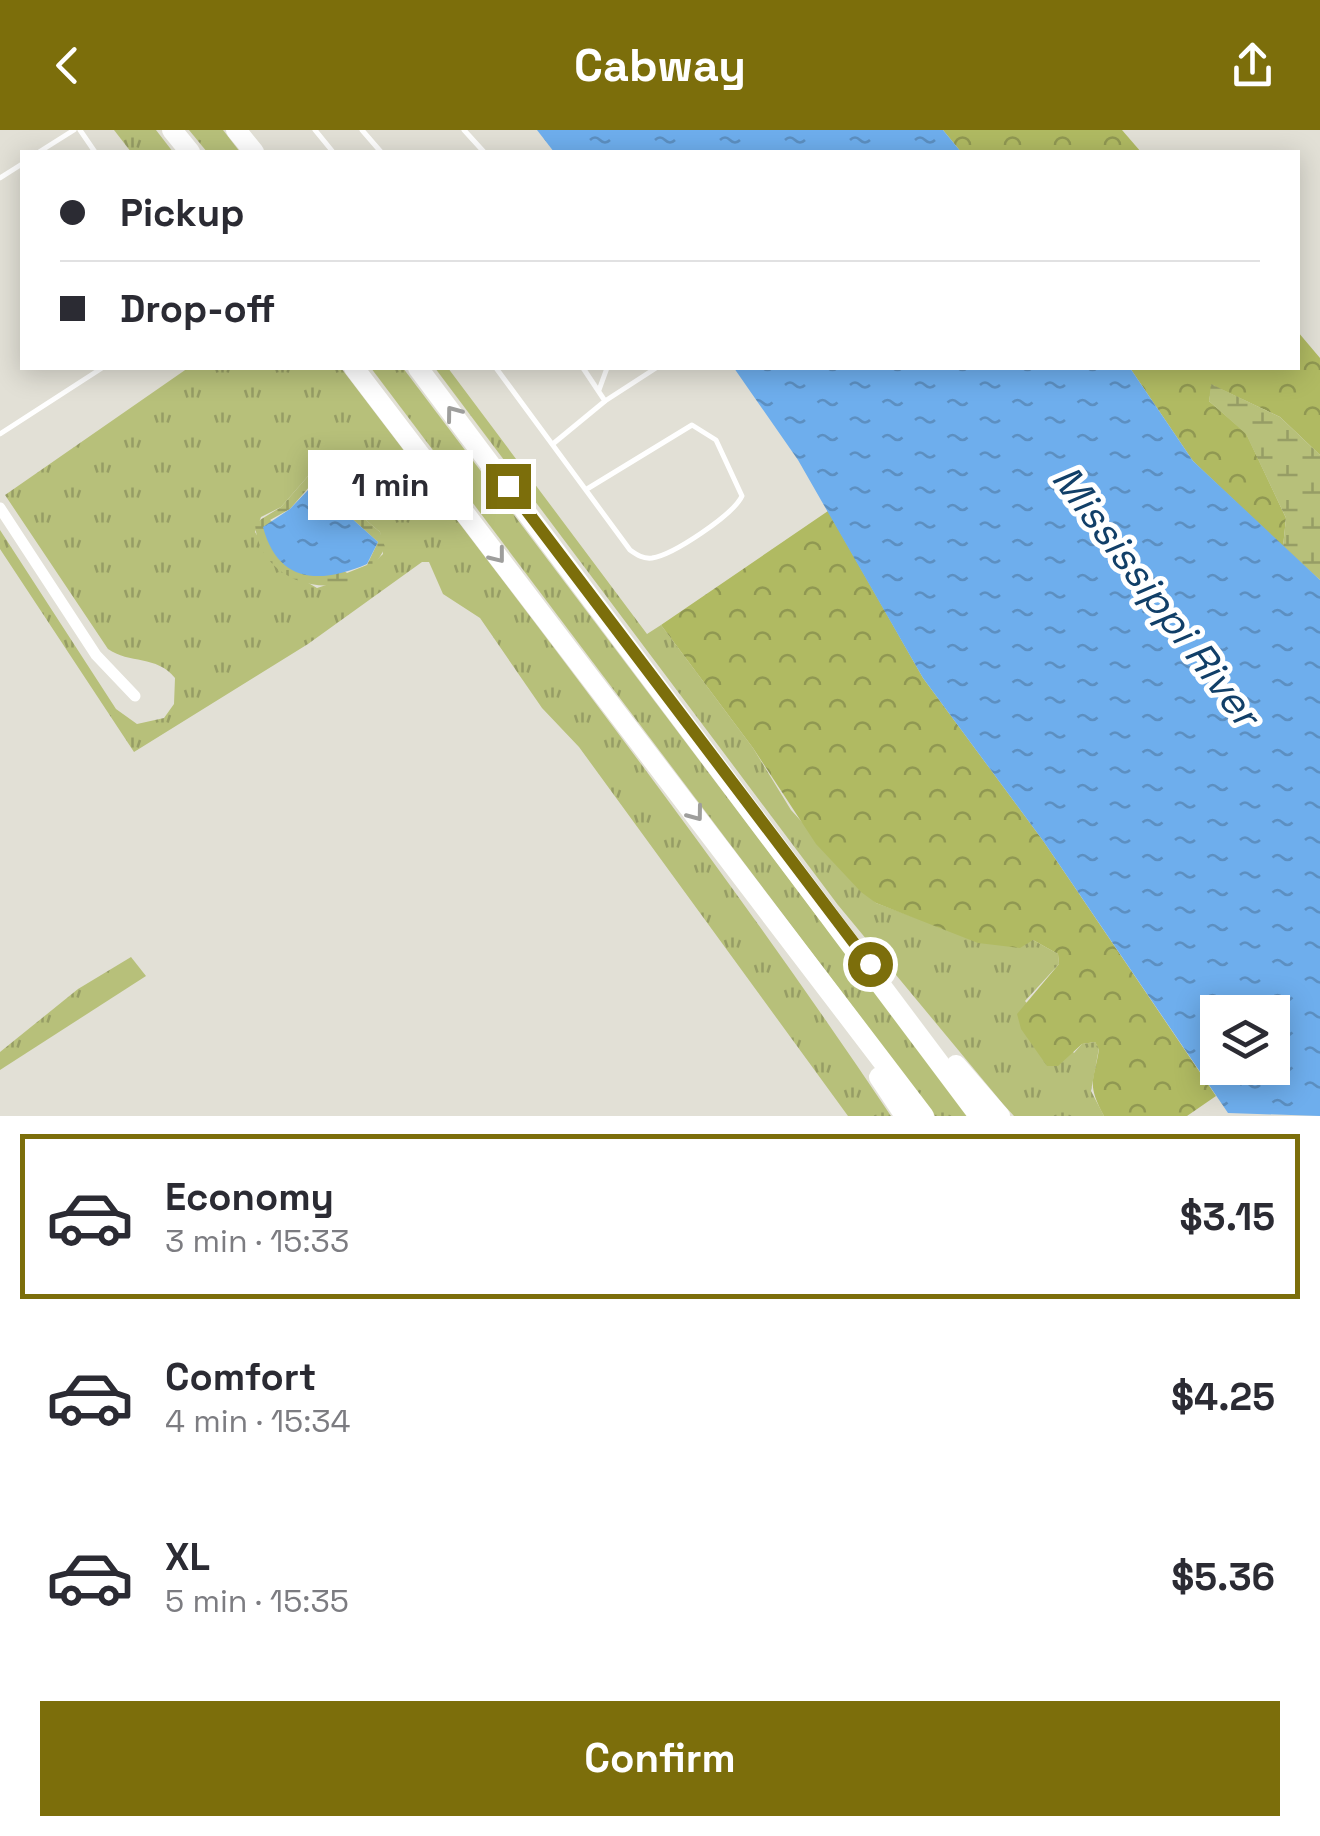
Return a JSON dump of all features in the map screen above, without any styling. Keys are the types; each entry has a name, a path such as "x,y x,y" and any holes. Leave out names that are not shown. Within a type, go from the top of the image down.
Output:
{"highway":[{"path":"172,130 188,150"},
{"path":"236,130 252,150"},
{"path":"356,370 924,1116"},
{"path":"420,370 979,1116"},
{"path":"848,939 1000,1116"},
{"path":"810,966 905,1116"}],"street":[{"path":"0,508 96,655 135,696"}],"lane":[{"path":"42,150 77,130 93,150"},
{"path":"315,130 330,150"},
{"path":"362,130 378,150"},
{"path":"464,130 482,150"},
{"path":"0,434 99,370"},
{"path":"498,370 630,550 646,558 668,552 728,514 742,496 716,440 692,425 587,489"},
{"path":"584,370 605,401"},
{"path":"599,390 607,370"},
{"path":"554,443 605,401 653,370"}],"green space":[{"path":"114,130 156,130 171,150 129,150"},
{"path":"189,130 223,130 238,150 205,150"},
{"path":"943,130 1122,130 1139,150 959,150"},
{"path":"1300,334 1320,358 1320,455 1280,417 1212,385 1209,401 1246,433 1286,518 1283,547 1193,461 1131,370 1300,370"},
{"path":"185,370 343,370 691,831 891,1116 848,1116 579,747 542,708 480,618 443,594 429,562 422,562 308,644 134,752 0,549 0,530 116,709 137,724 164,718 174,704 175,678 160,666 108,649 5,495","holes":["316,467 343,478 355,511 380,532 383,554 363,573 317,588 274,563 255,532 261,517 281,507"]},
{"path":"373,370 405,370 968,1116 935,1116"},
{"path":"437,370 449,370 647,634 661,625 753,748 791,810 876,903 927,922 1033,940 1058,954 1059,964 1025,1001 1074,1053 1082,1044 1095,1042 1099,1048 1091,1091 1104,1116 1014,1116 838,905"},
{"path":"1211,384 1280,417 1320,455 1320,580 1283,547 1286,518 1246,434 1209,401"},
{"path":"331,461 355,511 380,532 385,547 372,567 354,579 333,585 311,584 290,577 273,564 260,546 255,523 281,507 316,467","holes":["335,470 349,516 378,542 367,565 347,573 270,520 290,509 323,471"]},
{"path":"828,511 923,678 1044,842 1200,1072 1200,1085 1209,1085 1216,1096 1187,1116 1104,1116 1093,1089 1099,1049 1095,1042 1082,1044 1058,1066 1047,1066 1021,1029 1017,1014 1059,964 1058,954 1033,940 1020,948 978,943 876,903 861,892 816,844 753,748 661,625"},
{"path":"131,957 146,976 0,1070 0,1052 78,989"}],"water":[{"path":"537,130 943,130 959,150 552,150"},
{"name":"Mississippi River","path":"735,370 1131,370 1193,461 1320,580 1320,1116 1228,1113 1209,1085 1290,1085 1290,995 1200,995 1200,1072 1044,842 923,678 798,460"},
{"path":"329,468 337,474 349,516 378,542 367,564 333,575 303,574 279,560 263,527 290,509"}],"route":[{"path":"508,486 725,778 870,964"}]}
